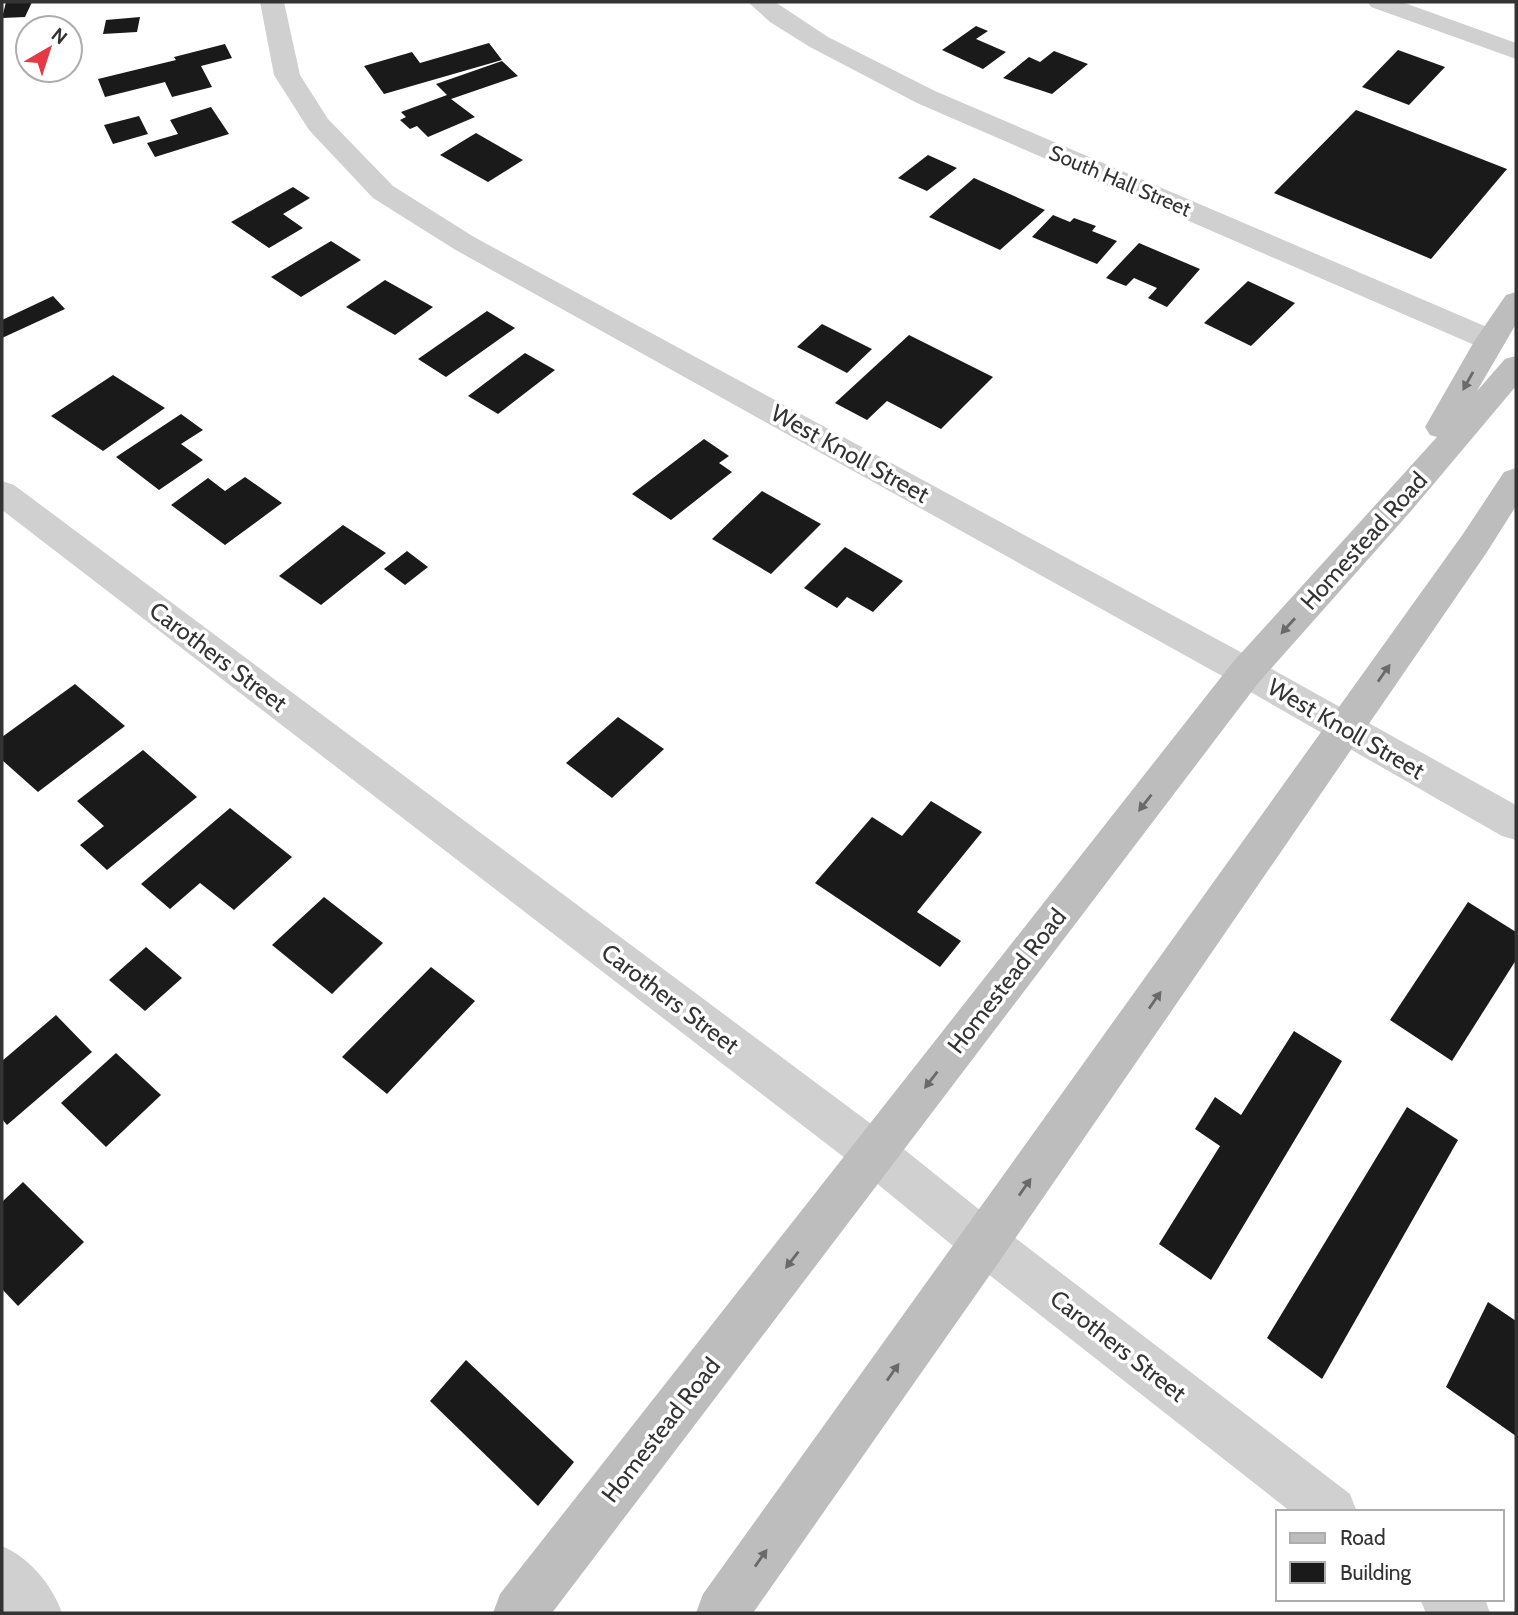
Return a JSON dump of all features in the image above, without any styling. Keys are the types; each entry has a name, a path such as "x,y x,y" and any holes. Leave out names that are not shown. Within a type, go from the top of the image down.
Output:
{"main road":[{"path":"1399,502 1490,340 1516,302"},
{"name":"Homestead Road","path":"519,1613 1246,672 1399,502 1516,366"},
{"path":"722,1613 985,1243 1475,543 1516,480"},
{"path":"1475,543 1516,502"}],"street":[{"name":"West Knoll Street","path":"272,2 286,75 317,124 383,192 464,243 1246,672 1516,824"},
{"name":"South Hall Street","path":"761,2 780,18 842,54 926,97 1490,340"},
{"path":"1380,2 1516,51"},
{"name":"Carothers Street","path":"2,493 874,1153 985,1243 1329,1510"},
{"path":"2,1572 36,1613"},
{"path":"1449,1601 1464,1613"}],"building":[{"path":"6,2 32,2 26,14 2,18"},
{"path":"140,17 137,32 103,34 106,20"},
{"path":"976,26 988,31 976,39 1006,52 983,69 942,50"},
{"path":"489,43 502,60 384,94 364,66 412,52 420,63"},
{"path":"225,44 232,58 201,66 212,87 172,97 165,82 105,97 98,79 176,60 174,57"},
{"path":"1398,50 1445,67 1409,105 1362,87"},
{"path":"1054,51 1088,64 1052,94 1003,78 1029,57 1040,62"},
{"path":"502,61 518,76 451,99 475,117 428,137 417,126 410,129 400,120 406,117 401,112 447,95 436,84"},
{"path":"211,107 229,134 155,157 147,143 178,134 170,120"},
{"path":"1356,110 1507,169 1431,259 1274,193"},
{"path":"139,116 148,134 113,144 104,125"},
{"path":"476,133 523,160 488,182 440,155"},
{"path":"928,155 957,168 927,191 898,178"},
{"path":"974,178 1045,210 1000,250 929,217"},
{"path":"293,187 310,198 283,214 303,228 269,248 231,222"},
{"path":"1053,215 1070,222 1074,218 1096,226 1092,231 1117,241 1097,264 1032,237"},
{"path":"331,241 361,260 301,297 271,277"},
{"path":"1139,243 1200,269 1167,307 1148,298 1157,288 1134,278 1126,286 1106,278"},
{"path":"385,280 433,307 395,335 346,307"},
{"path":"1248,281 1295,303 1251,346 1204,323"},
{"path":"53,296 65,309 2,338 2,320"},
{"path":"487,311 515,328 446,377 418,359"},
{"path":"822,324 872,349 847,373 797,347"},
{"path":"909,335 993,377 941,429 887,401 867,420 835,403"},
{"path":"525,353 555,370 498,414 468,396"},
{"path":"113,375 165,408 103,451 51,416"},
{"path":"181,414 203,430 181,444 203,460 159,490 116,457"},
{"path":"704,439 729,456 719,463 732,472 671,520 632,494"},
{"path":"245,477 282,503 225,545 171,505 208,478 225,491"},
{"path":"762,491 821,524 771,574 712,539"},
{"path":"343,525 386,553 321,605 279,576"},
{"path":"845,547 903,581 873,612 847,597 837,608 804,588"},
{"path":"407,551 428,567 405,585 384,569"},
{"path":"75,684 125,726 38,792 2,760 2,737"},
{"path":"618,717 664,749 612,798 566,763"},
{"path":"143,750 197,797 107,870 80,845 104,826 77,801"},
{"path":"931,801 982,832 917,912 961,941 940,967 815,883 872,817 902,836"},
{"path":"230,808 292,857 234,910 200,883 170,909 141,884"},
{"path":"324,897 383,943 332,994 272,945"},
{"path":"1468,902 1516,932 1516,960 1452,1061 1390,1020"},
{"path":"146,947 182,978 145,1011 109,980"},
{"path":"431,967 475,1001 387,1094 342,1057"},
{"path":"56,1015 92,1052 7,1125 2,1119 2,1061"},
{"path":"1294,1031 1342,1061 1211,1280 1159,1244 1220,1146 1195,1129 1215,1097 1241,1115"},
{"path":"116,1053 161,1095 106,1147 61,1103"},
{"path":"1407,1107 1458,1140 1322,1379 1267,1338"},
{"path":"23,1182 84,1242 18,1306 2,1289 2,1202"},
{"path":"1488,1302 1516,1321 1516,1436 1446,1387"},
{"path":"466,1360 574,1462 538,1506 430,1401"}]}
